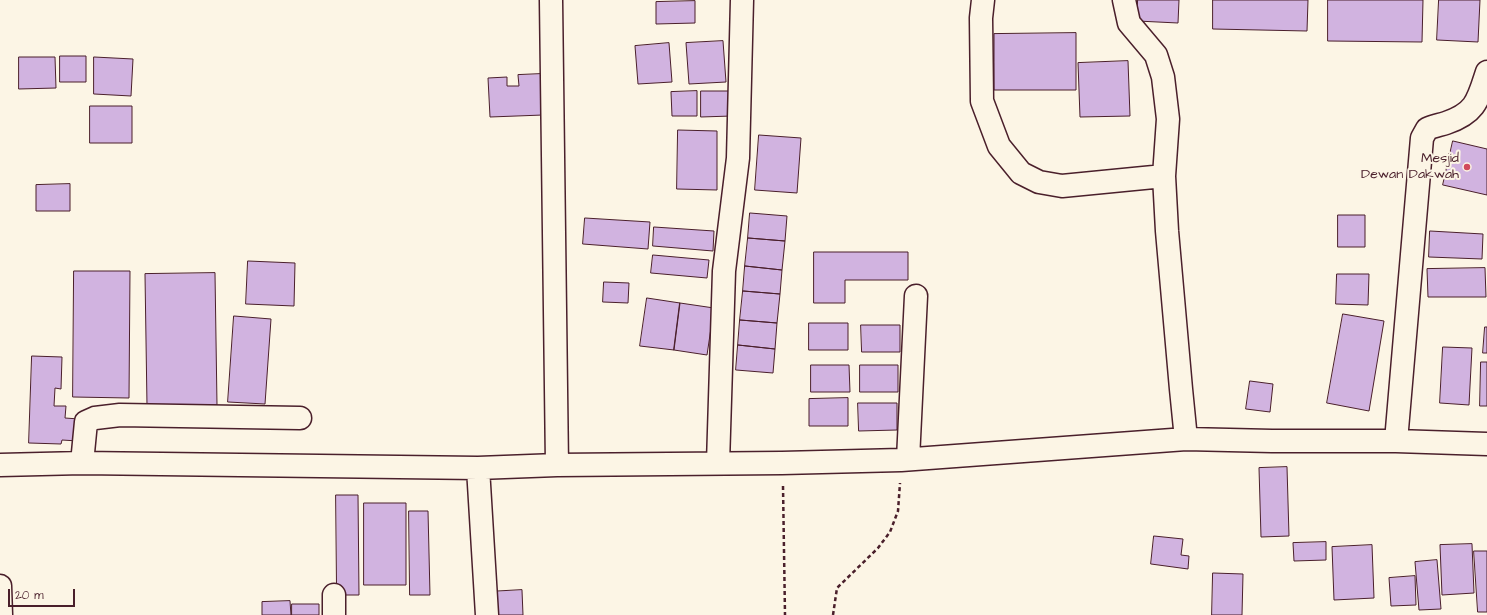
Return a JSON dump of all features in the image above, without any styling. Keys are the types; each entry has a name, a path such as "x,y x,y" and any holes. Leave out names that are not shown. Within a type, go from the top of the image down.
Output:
{"street":[{"path":"551,0 557,465"},
{"path":"718,463 724,271 738,158 742,0"},
{"path":"983,0 981,18 982,101 998,146 1021,173 1039,182 1062,186 1164,176"},
{"path":"1124,0 1129,22 1156,55 1163,77 1168,119 1164,176 1167,231 1186,439"},
{"path":"1396,441 1422,138 1428,129 1468,113 1477,102 1487,72"},
{"path":"904,460 916,296"},
{"path":"82,463 86,422 95,418 120,415 300,418"},
{"path":"0,465 82,463 478,468 557,465 782,463 904,460 1186,439 1396,441 1487,444"},
{"path":"478,468 487,615"},
{"path":"0,586 0,615"}],"path":[{"path":"833,615 837,588 878,548 890,532 898,511 904,460"},
{"path":"782,463 785,615"}],"building":[{"path":"1138,0 1179,0 1178,23 1137,21"},
{"path":"1213,0 1308,0 1307,31 1213,29"},
{"path":"1328,0 1423,0 1422,42 1328,41"},
{"path":"1439,0 1480,0 1478,42 1437,40"},
{"path":"695,1 695,23 656,24 656,2"},
{"path":"1076,33 1076,90 994,90 994,34"},
{"path":"723,41 726,82 689,84 686,43"},
{"path":"669,43 672,82 638,84 635,46"},
{"path":"60,56 86,56 86,82 60,82"},
{"path":"19,57 55,57 56,88 19,89"},
{"path":"94,57 133,59 131,96 94,94"},
{"path":"1128,61 1130,116 1080,117 1078,63"},
{"path":"541,74 543,115 490,117 488,78 507,77 507,86 519,86 518,75"},
{"path":"697,91 697,116 672,116 671,92"},
{"path":"701,91 732,91 732,116 701,117"},
{"path":"90,106 132,106 132,143 90,143"},
{"path":"678,130 717,131 717,190 677,189"},
{"path":"759,135 801,138 797,193 755,190"},
{"name":"Mesjid Dewan Dakwah","path":"1453,141 1487,149 1487,195 1443,185"},
{"path":"70,184 70,211 36,211 36,185"},
{"path":"750,213 787,216 785,241 748,238"},
{"path":"1338,215 1365,215 1365,247 1338,247"},
{"path":"585,218 650,222 648,249 583,244"},
{"path":"654,227 714,231 713,251 653,246"},
{"path":"1430,231 1483,234 1482,259 1429,257"},
{"path":"748,238 785,241 782,270 745,266"},
{"path":"814,252 908,252 908,280 845,280 845,303 814,303"},
{"path":"653,255 709,260 707,278 651,273"},
{"path":"248,261 295,263 294,306 246,304"},
{"path":"745,266 782,270 780,294 743,291"},
{"path":"1485,268 1486,297 1428,297 1427,269"},
{"path":"74,271 130,271 129,398 73,397"},
{"path":"215,273 217,405 147,406 145,274"},
{"path":"1337,274 1369,274 1368,305 1336,304"},
{"path":"604,282 629,283 628,303 603,302"},
{"path":"743,291 780,294 777,323 740,320"},
{"path":"647,298 680,303 674,350 640,346"},
{"path":"680,303 714,308 707,355 674,350"},
{"path":"1343,314 1384,321 1369,411 1327,403"},
{"path":"234,316 271,319 265,404 228,402"},
{"path":"740,320 777,323 775,349 738,345"},
{"path":"809,323 848,323 848,350 809,350"},
{"path":"861,325 900,325 900,352 862,352"},
{"path":"1485,327 1487,327 1487,353 1483,353"},
{"path":"738,345 775,349 773,373 736,370"},
{"path":"1443,347 1472,348 1469,405 1440,403"},
{"path":"32,356 62,357 61,389 55,388 54,406 66,406 65,418 79,419 78,441 62,440 61,444 29,443"},
{"path":"1481,362 1487,362 1487,406 1480,406"},
{"path":"811,365 849,365 850,392 811,392"},
{"path":"860,365 898,365 898,392 860,392"},
{"path":"1250,381 1273,384 1270,412 1246,409"},
{"path":"848,398 848,426 809,426 809,399"},
{"path":"858,403 897,403 897,430 859,431"},
{"path":"1287,467 1289,536 1261,537 1259,468"},
{"path":"336,495 358,495 359,595 337,595"},
{"path":"364,503 406,503 406,585 364,585"},
{"path":"409,511 428,511 430,595 410,595"},
{"path":"1154,536 1183,539 1181,555 1189,556 1188,569 1151,564"},
{"path":"1326,542 1326,560 1294,561 1293,543"},
{"path":"1472,544 1474,593 1442,595 1440,545"},
{"path":"1372,545 1374,598 1334,600 1332,547"},
{"path":"1474,551 1487,551 1487,612 1478,612"},
{"path":"1437,560 1441,609 1419,610 1415,562"},
{"path":"1213,573 1243,574 1242,615 1212,615"},
{"path":"1415,576 1416,605 1391,606 1389,578"},
{"path":"522,590 523,615 488,615 487,592"},
{"path":"290,601 291,615 262,615 262,602"},
{"path":"292,604 319,604 319,615 292,615"}],"place":[{"name":"Mesjid Dewan Dakwah","path":"1467,167"}]}
